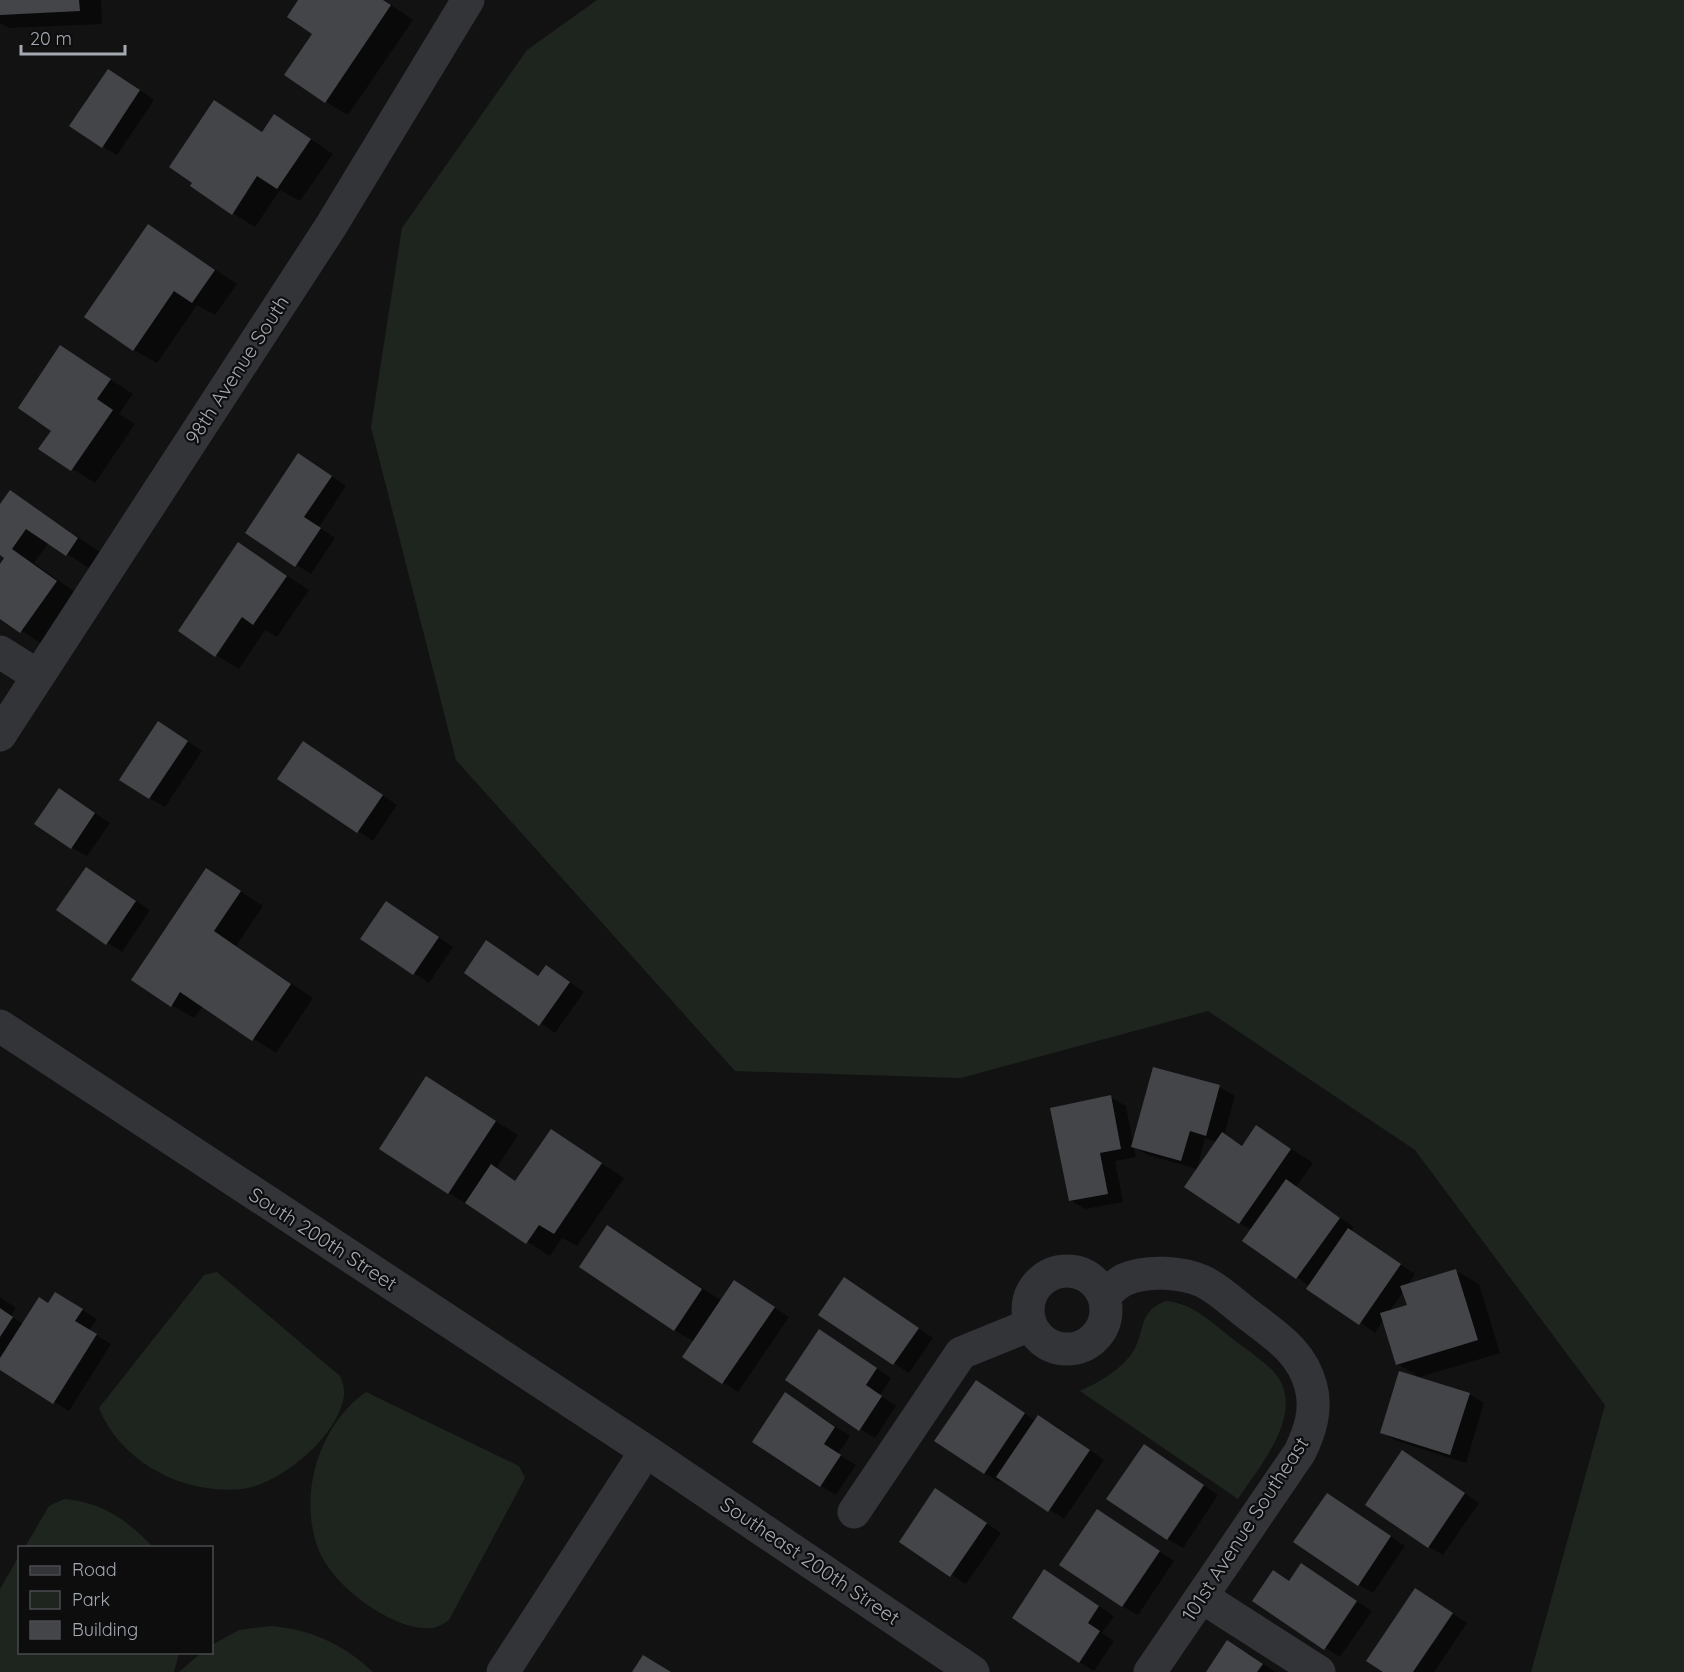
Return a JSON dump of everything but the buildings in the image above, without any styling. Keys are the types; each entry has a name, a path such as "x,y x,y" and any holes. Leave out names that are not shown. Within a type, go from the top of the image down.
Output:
{"street":[{"name":"98th Avenue South","path":"0,735 331,226 468,0"},
{"path":"0,652 38,676"},
{"name":"South 200th Street","path":"0,1026 646,1451"},
{"path":"1067,1270 1082,1274 1095,1282 1104,1295 1107,1310 1103,1325 1095,1338 1082,1347 1067,1350 1051,1347 1038,1338 1030,1325 1027,1310 1030,1295 1039,1282 1052,1273 1067,1270"},
{"name":"101st Avenue Southeast","path":"1104,1295 1126,1279 1149,1274 1203,1281 1288,1345 1305,1366 1312,1388 1314,1412 1310,1430 1300,1452 1150,1672"},
{"path":"854,1512 961,1353 1030,1325"},
{"path":"503,1672 646,1451"},
{"name":"Southeast 200th Street","path":"646,1451 973,1672"},
{"path":"1202,1597 1319,1672"}],"green space":[{"path":"597,0 1684,0 1684,1672 1531,1672 1605,1405 1415,1150 1208,1011 961,1078 735,1071 456,760 371,427 402,228 527,50"},
{"path":"217,1272 340,1376 344,1390 340,1409 332,1425 306,1455 274,1478 242,1489 198,1487 177,1481 157,1471 122,1445 109,1428 99,1408 204,1275"},
{"path":"1166,1301 1185,1306 1210,1320 1273,1371 1283,1386 1286,1403 1284,1420 1268,1454 1238,1499 1080,1391 1107,1376 1125,1362 1135,1348 1145,1318 1156,1306"},
{"path":"366,1392 519,1466 525,1478 449,1620 433,1628 417,1627 382,1614 350,1591 325,1562 312,1527 310,1505 312,1484 325,1442 336,1423"},
{"path":"64,1499 102,1508 123,1521 152,1546 26,1546 49,1506"},
{"path":"18,1558 18,1654 179,1654 174,1672 0,1672 0,1589"},
{"path":"270,1626 313,1634 350,1653 373,1672 179,1672 200,1654 213,1654 213,1644 239,1630"}]}
